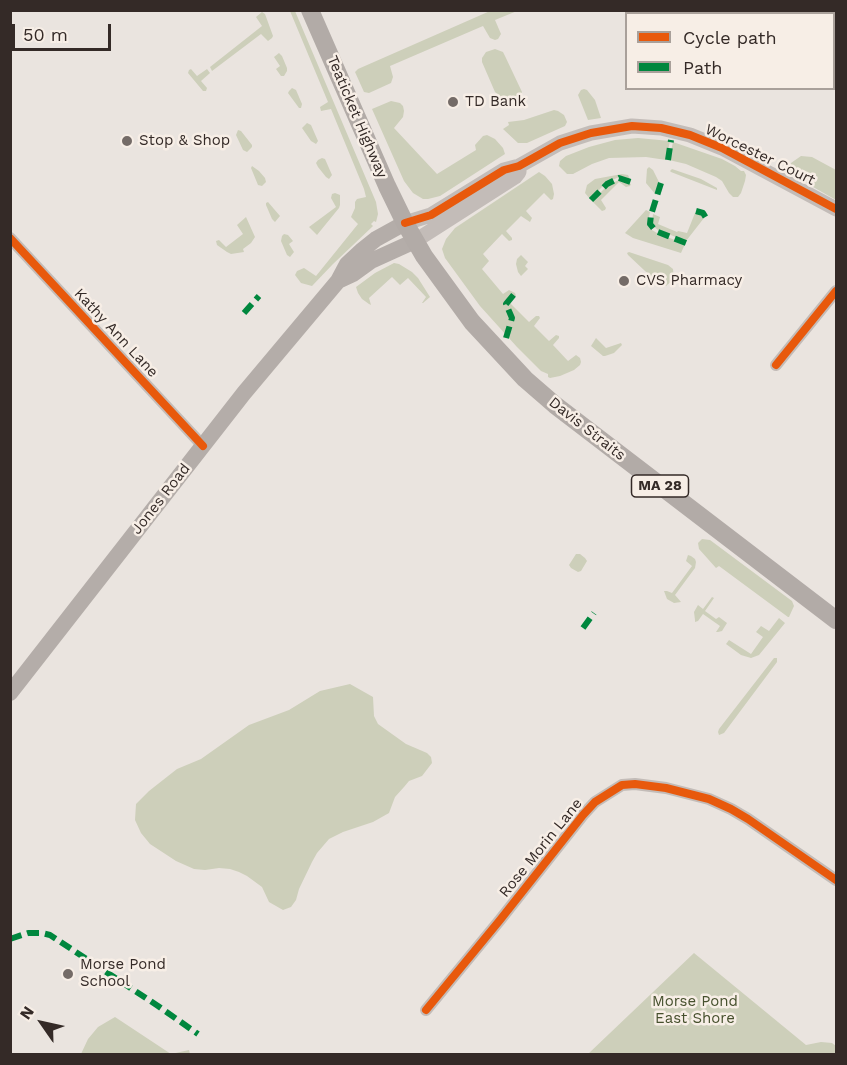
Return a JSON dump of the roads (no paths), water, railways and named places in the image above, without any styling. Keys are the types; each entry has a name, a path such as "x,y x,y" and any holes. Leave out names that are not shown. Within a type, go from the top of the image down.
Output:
{"main road":[{"name":"Teaticket Highway","path":"310,10 405,223"},
{"name":"Davis Straits","path":"405,223 415,241 472,322 525,379 588,431 837,620"},
{"name":"Jones Road","path":"10,693 272,358 338,281 346,264 360,251 405,223"},
{"name":"Jones Road","path":"338,281 371,261 415,241"}],"street":[{"name":"Worcester Court","path":"405,223 431,215 504,170 519,166 560,143 614,128 632,126 654,127 690,135 722,148 837,209"},
{"name":"Worcester Court","path":"415,241 515,177 519,172 519,166"},
{"name":"Kathy Ann Lane","path":"10,238 203,446"},
{"path":"777,366 837,291"},
{"name":"Rose Morin Lane","path":"426,1010 583,815 596,802 622,785 629,783 666,788 710,799 739,814 837,880"}],"place":[{"name":"TD Bank","path":"453,102"},
{"name":"Stop & Shop","path":"127,141"},
{"name":"CVS Pharmacy","path":"624,281"},
{"name":"Morse Pond School","path":"68,974"}],"park label":[{"name":"Morse Pond East Shore","path":"695,1010"}]}
